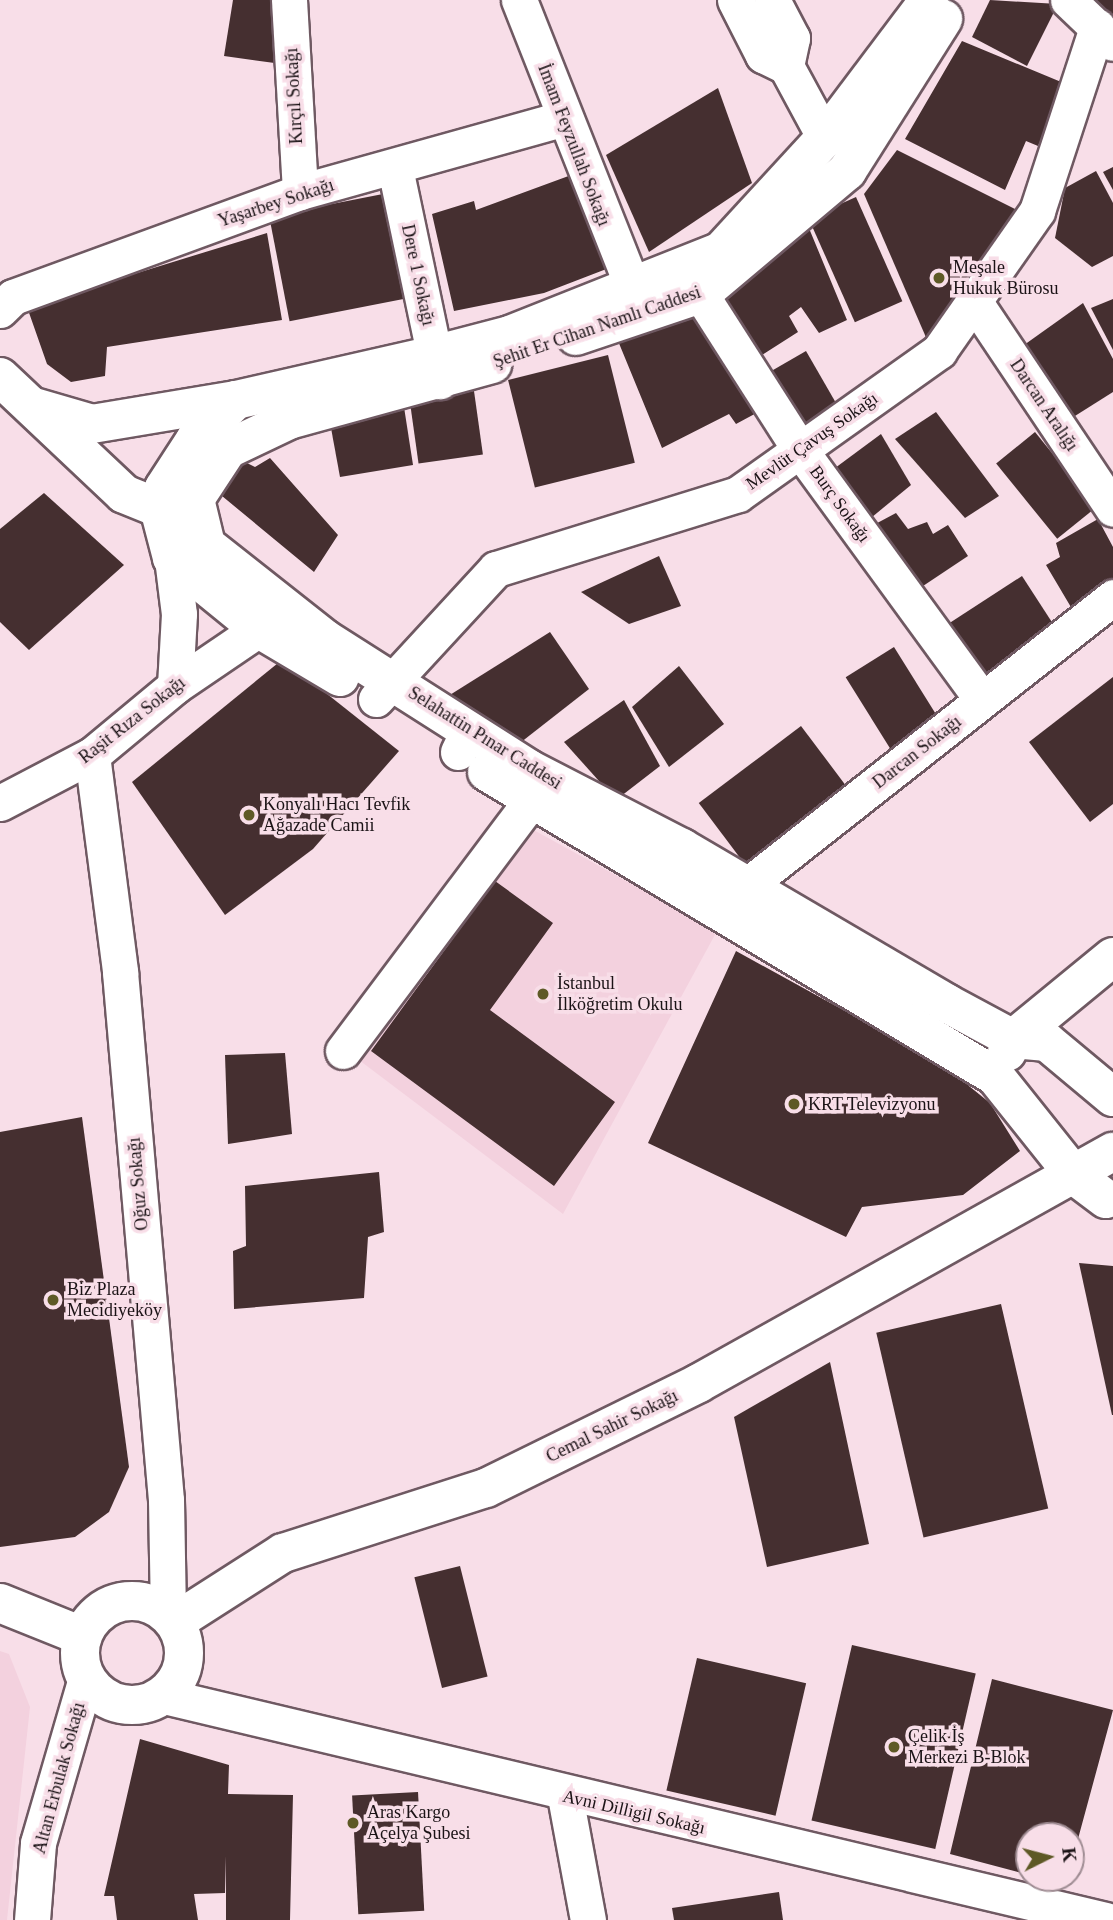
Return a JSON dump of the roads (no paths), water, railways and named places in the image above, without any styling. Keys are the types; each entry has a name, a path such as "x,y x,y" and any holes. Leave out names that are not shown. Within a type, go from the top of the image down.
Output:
{"street":[{"name":"Kırçıl Sokağı","path":"289,0 300,192"},
{"name":"İmam Feyzullah Sokağı","path":"519,0 561,119 633,288"},
{"path":"735,0 763,55 786,66 825,138"},
{"path":"772,0 792,38 786,66"},
{"name":"Şehit Er Cihan Namlı Caddesi","path":"14,405 92,424 437,368 510,335 633,288 692,281 825,138 929,0"},
{"name":"Şehit Er Cihan Namlı Caddesi","path":"190,554 195,499 228,449 289,419 692,281 847,171 955,0"},
{"path":"1068,0 1105,35"},
{"name":"Mevlüt Çavuş Sokağı","path":"393,680 496,569 738,494 939,351 1037,211 1105,35"},
{"name":"Yaşarbey Sokağı","path":"0,310 13,297 300,192 396,168 561,119"},
{"name":"Dere 1 Sokağı","path":"396,168 437,368"},
{"name":"Burç Sokağı","path":"692,281 800,450 982,700"},
{"name":"Darcan Aralığı","path":"974,301 1113,509"},
{"path":"0,377 14,405 124,494 159,508 190,554 178,614 175,686"},
{"path":"159,508 164,488 195,440 236,400"},
{"name":"Selahattin Pınar Caddesi","path":"190,554 259,629 393,680"},
{"name":"Selahattin Pınar Caddesi","path":"190,554 393,680 531,801 734,896 1030,1041 1113,1097"},
{"name":"Darcan Sokağı","path":"734,896 1113,597"},
{"name":"Raşit Rıza Sokağı","path":"0,803 92,755 175,686 259,629"},
{"name":"Selahattin Pınar Caddesi","path":"463,741 529,769 734,896 995,1076"},
{"name":"Oğuz Sokağı","path":"92,755 120,972 165,1486 171,1618"},
{"path":"343,1051 531,801"},
{"path":"1110,1199 1074,1174 1039,1134 995,1076 1113,957"},
{"path":"1030,1041 1113,988"},
{"path":"1039,1134 1048,1159 1038,1198 1110,1199"},
{"name":"Cemal Sahir Sokağı","path":"171,1618 283,1553 486,1488 687,1390 1038,1198 1113,1152"},
{"path":"136,1600 171,1618 185,1656 164,1696 121,1705 86,1678 82,1636 91,1620 119,1602 136,1600"},
{"path":"0,1603 82,1636"},
{"name":"Altan Erbulak Sokağı","path":"32,1920 38,1843 86,1678"},
{"name":"Avni Dilligil Sokağı","path":"164,1696 565,1796 1106,1920"},
{"path":"565,1796 588,1920"}],"place":[{"name":"Meşale Hukuk Bürosu","path":"939,278"},
{"name":"Konyalı Hacı Tevfik Ağazade Camii","path":"249,815"},
{"name":"İstanbul İlköğretim Okulu","path":"543,994"},
{"name":"KRT Televizyonu","path":"794,1104"},
{"name":"Biz Plaza Mecidiyeköy","path":"53,1300"},
{"name":"Çelik İş Merkezi B-Blok","path":"894,1747"},
{"name":"Aras Kargo Açelya Şubesi","path":"353,1823"}]}
